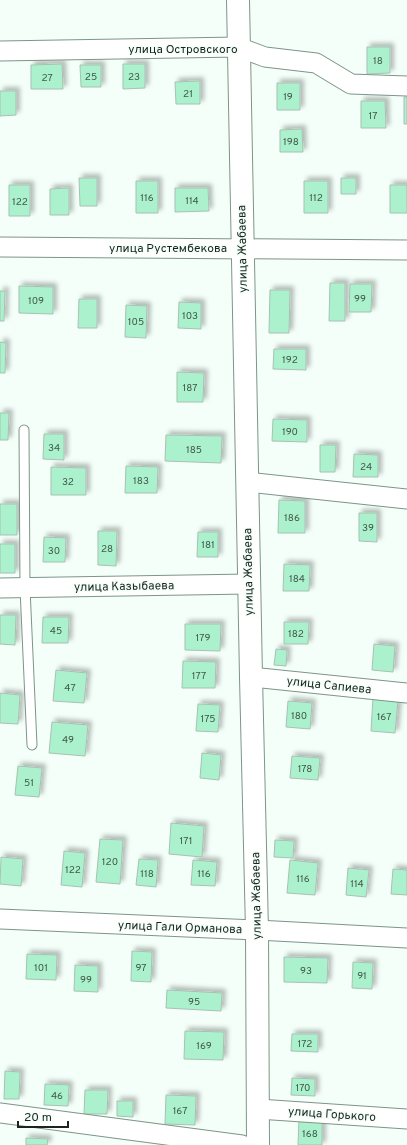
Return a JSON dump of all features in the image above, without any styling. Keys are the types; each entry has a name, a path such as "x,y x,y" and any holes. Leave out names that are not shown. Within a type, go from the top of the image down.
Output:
{"street":[{"name":"улица Жабаева","path":"238,0 257,930 258,1145"},
{"name":"улица Островского","path":"0,51 238,46 265,56 316,63 352,84 407,86"},
{"name":"улица Рустембекова","path":"0,247 407,250"},
{"path":"247,482 407,499"},
{"name":"улица Казыбаева","path":"0,588 249,584"},
{"name":"улица Сапиева","path":"251,677 407,693"},
{"name":"улица Гали Орманова","path":"0,920 257,930 407,938"},
{"name":"улица Горького","path":"258,1109 407,1119"},
{"path":"0,1113 242,1145"}],"lane":[{"path":"24,430 25,588 32,745"}],"building":[{"path":"367,47 390,47 390,73 367,74"},
{"path":"62,64 63,89 31,89 31,65"},
{"path":"123,64 145,64 145,88 123,89"},
{"path":"80,65 101,65 101,87 81,87"},
{"path":"200,81 200,104 176,104 175,82"},
{"path":"277,83 300,83 300,110 277,110"},
{"path":"0,91 16,91 16,115 0,116"},
{"path":"404,97 407,97 407,124 404,124"},
{"path":"361,101 385,101 386,128 361,128"},
{"path":"302,129 303,152 280,152 280,130"},
{"path":"79,178 97,178 97,206 80,206"},
{"path":"341,178 356,178 356,194 341,194"},
{"path":"136,181 158,181 158,213 136,213"},
{"path":"304,181 328,181 328,213 304,213"},
{"path":"9,185 30,185 30,216 9,216"},
{"path":"390,185 407,185 407,213 390,213"},
{"path":"69,188 69,215 50,215 50,189"},
{"path":"175,188 208,188 209,211 175,212"},
{"path":"330,283 345,283 345,321 329,321"},
{"path":"350,284 372,284 371,312 349,312"},
{"path":"19,286 53,287 53,314 19,313"},
{"path":"270,290 290,290 289,333 269,333"},
{"path":"0,291 5,291 4,321 0,321"},
{"path":"79,299 97,299 97,328 78,328"},
{"path":"179,302 201,303 201,329 178,328"},
{"path":"126,305 147,306 146,338 125,337"},
{"path":"0,342 6,343 5,373 0,373"},
{"path":"274,349 306,349 306,370 273,369"},
{"path":"177,372 204,373 203,402 177,402"},
{"path":"0,413 9,413 8,440 0,440"},
{"path":"273,419 307,420 307,442 272,441"},
{"path":"44,434 64,434 64,460 43,459"},
{"path":"166,435 222,436 221,463 165,461"},
{"path":"320,445 336,445 335,472 320,472"},
{"path":"354,454 378,455 378,477 353,477"},
{"path":"126,466 158,467 157,493 125,493"},
{"path":"51,467 86,468 86,495 51,495"},
{"path":"279,500 305,501 305,533 278,533"},
{"path":"0,504 17,504 17,535 0,535"},
{"path":"359,513 377,513 377,542 359,541"},
{"path":"98,531 117,531 116,566 98,565"},
{"path":"198,532 218,532 218,557 197,557"},
{"path":"44,537 66,538 65,562 43,562"},
{"path":"0,544 15,544 15,573 0,573"},
{"path":"284,564 310,565 309,591 283,591"},
{"path":"0,615 16,615 15,645 0,644"},
{"path":"43,617 69,617 68,643 42,643"},
{"path":"284,622 309,622 308,644 284,644"},
{"path":"185,624 221,624 220,651 185,650"},
{"path":"374,644 395,646 393,672 372,670"},
{"path":"276,649 287,650 286,666 274,665"},
{"path":"183,661 216,662 215,688 182,688"},
{"path":"56,670 87,673 84,703 53,701"},
{"path":"0,693 20,695 18,724 0,723"},
{"path":"373,698 398,700 395,733 371,731"},
{"path":"288,701 312,703 310,729 286,727"},
{"path":"198,704 220,705 218,732 196,731"},
{"path":"52,722 88,725 85,756 49,753"},
{"path":"202,753 221,755 219,780 200,778"},
{"path":"292,756 320,758 318,780 290,778"},
{"path":"18,766 42,768 39,797 15,795"},
{"path":"171,823 204,826 202,857 169,854"},
{"path":"100,839 123,840 120,884 96,882"},
{"path":"275,840 294,841 293,858 274,857"},
{"path":"64,851 85,853 82,887 61,885"},
{"path":"1,857 23,859 21,886 0,884"},
{"path":"139,859 158,860 156,887 136,885"},
{"path":"193,860 217,862 215,886 191,885"},
{"path":"290,860 318,863 315,895 287,893"},
{"path":"348,868 369,870 366,897 346,895"},
{"path":"393,869 407,870 407,895 391,894"},
{"path":"132,951 152,952 151,982 131,981"},
{"path":"27,954 57,955 56,980 26,979"},
{"path":"284,957 328,958 327,983 284,982"},
{"path":"353,962 373,963 372,989 352,988"},
{"path":"75,965 98,966 98,992 74,991"},
{"path":"167,990 222,993 221,1011 166,1008"},
{"path":"185,1031 224,1032 223,1060 184,1059"},
{"path":"292,1034 318,1034 318,1052 291,1051"},
{"path":"5,1071 20,1072 19,1099 4,1099"},
{"path":"292,1078 315,1079 315,1096 291,1095"},
{"path":"45,1084 69,1085 68,1106 44,1105"},
{"path":"85,1090 108,1090 107,1114 84,1114"},
{"path":"166,1095 196,1096 195,1125 165,1124"},
{"path":"117,1101 133,1101 133,1117 117,1116"},
{"path":"299,1120 322,1121 322,1145 298,1145"},
{"path":"26,1138 48,1139 47,1145 26,1145"}]}
